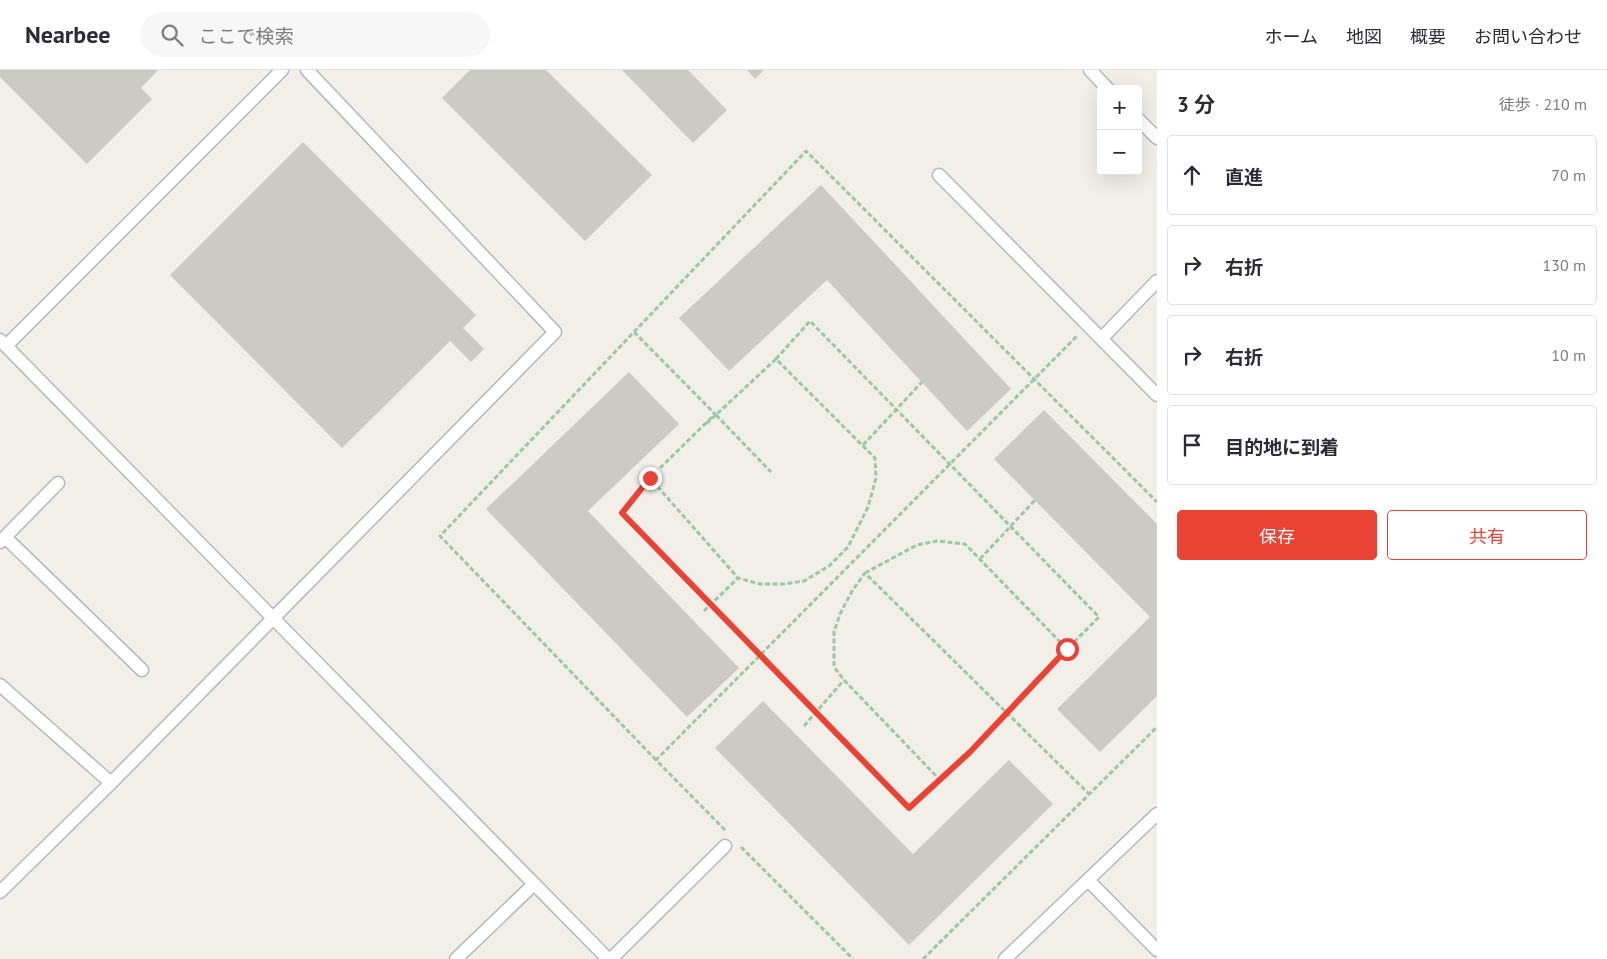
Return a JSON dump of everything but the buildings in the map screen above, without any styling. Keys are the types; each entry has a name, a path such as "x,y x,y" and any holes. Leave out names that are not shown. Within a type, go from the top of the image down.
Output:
{"lane":[{"path":"282,70 3,343 609,959 731,841"},
{"path":"0,892 111,783 556,332 307,70"},
{"path":"1090,70 1104,85"},
{"path":"1142,123 1157,138"},
{"path":"939,175 1157,395"},
{"path":"1102,338 1157,282"},
{"path":"58,483 2,540 142,670"},
{"path":"0,685 111,783"},
{"path":"1004,959 1157,814"},
{"path":"1088,880 1157,950"},
{"path":"456,959 534,884"}],"path":[{"path":"853,959 731,841 656,760 440,536 806,151 1157,502"},
{"path":"705,424 776,359 810,321 1098,617 970,752 909,808 622,513 650,478 715,414"},
{"path":"656,760 1088,325"},
{"path":"634,332 771,472"},
{"path":"650,478 738,578 760,584 784,584 804,581 829,566 848,547 868,506 876,478 875,458 776,359"},
{"path":"862,445 922,382"},
{"path":"980,559 1035,500"},
{"path":"940,780 844,680 834,667 832,652 834,632 840,614 852,591 865,573 917,545 937,542 965,544 1067,649"},
{"path":"865,573 1089,794"},
{"path":"704,611 738,578"},
{"path":"804,726 844,680"},
{"path":"922,959 1157,727"}],"route":[{"path":"650,478 622,513 909,808 970,752 1067,649"}]}
